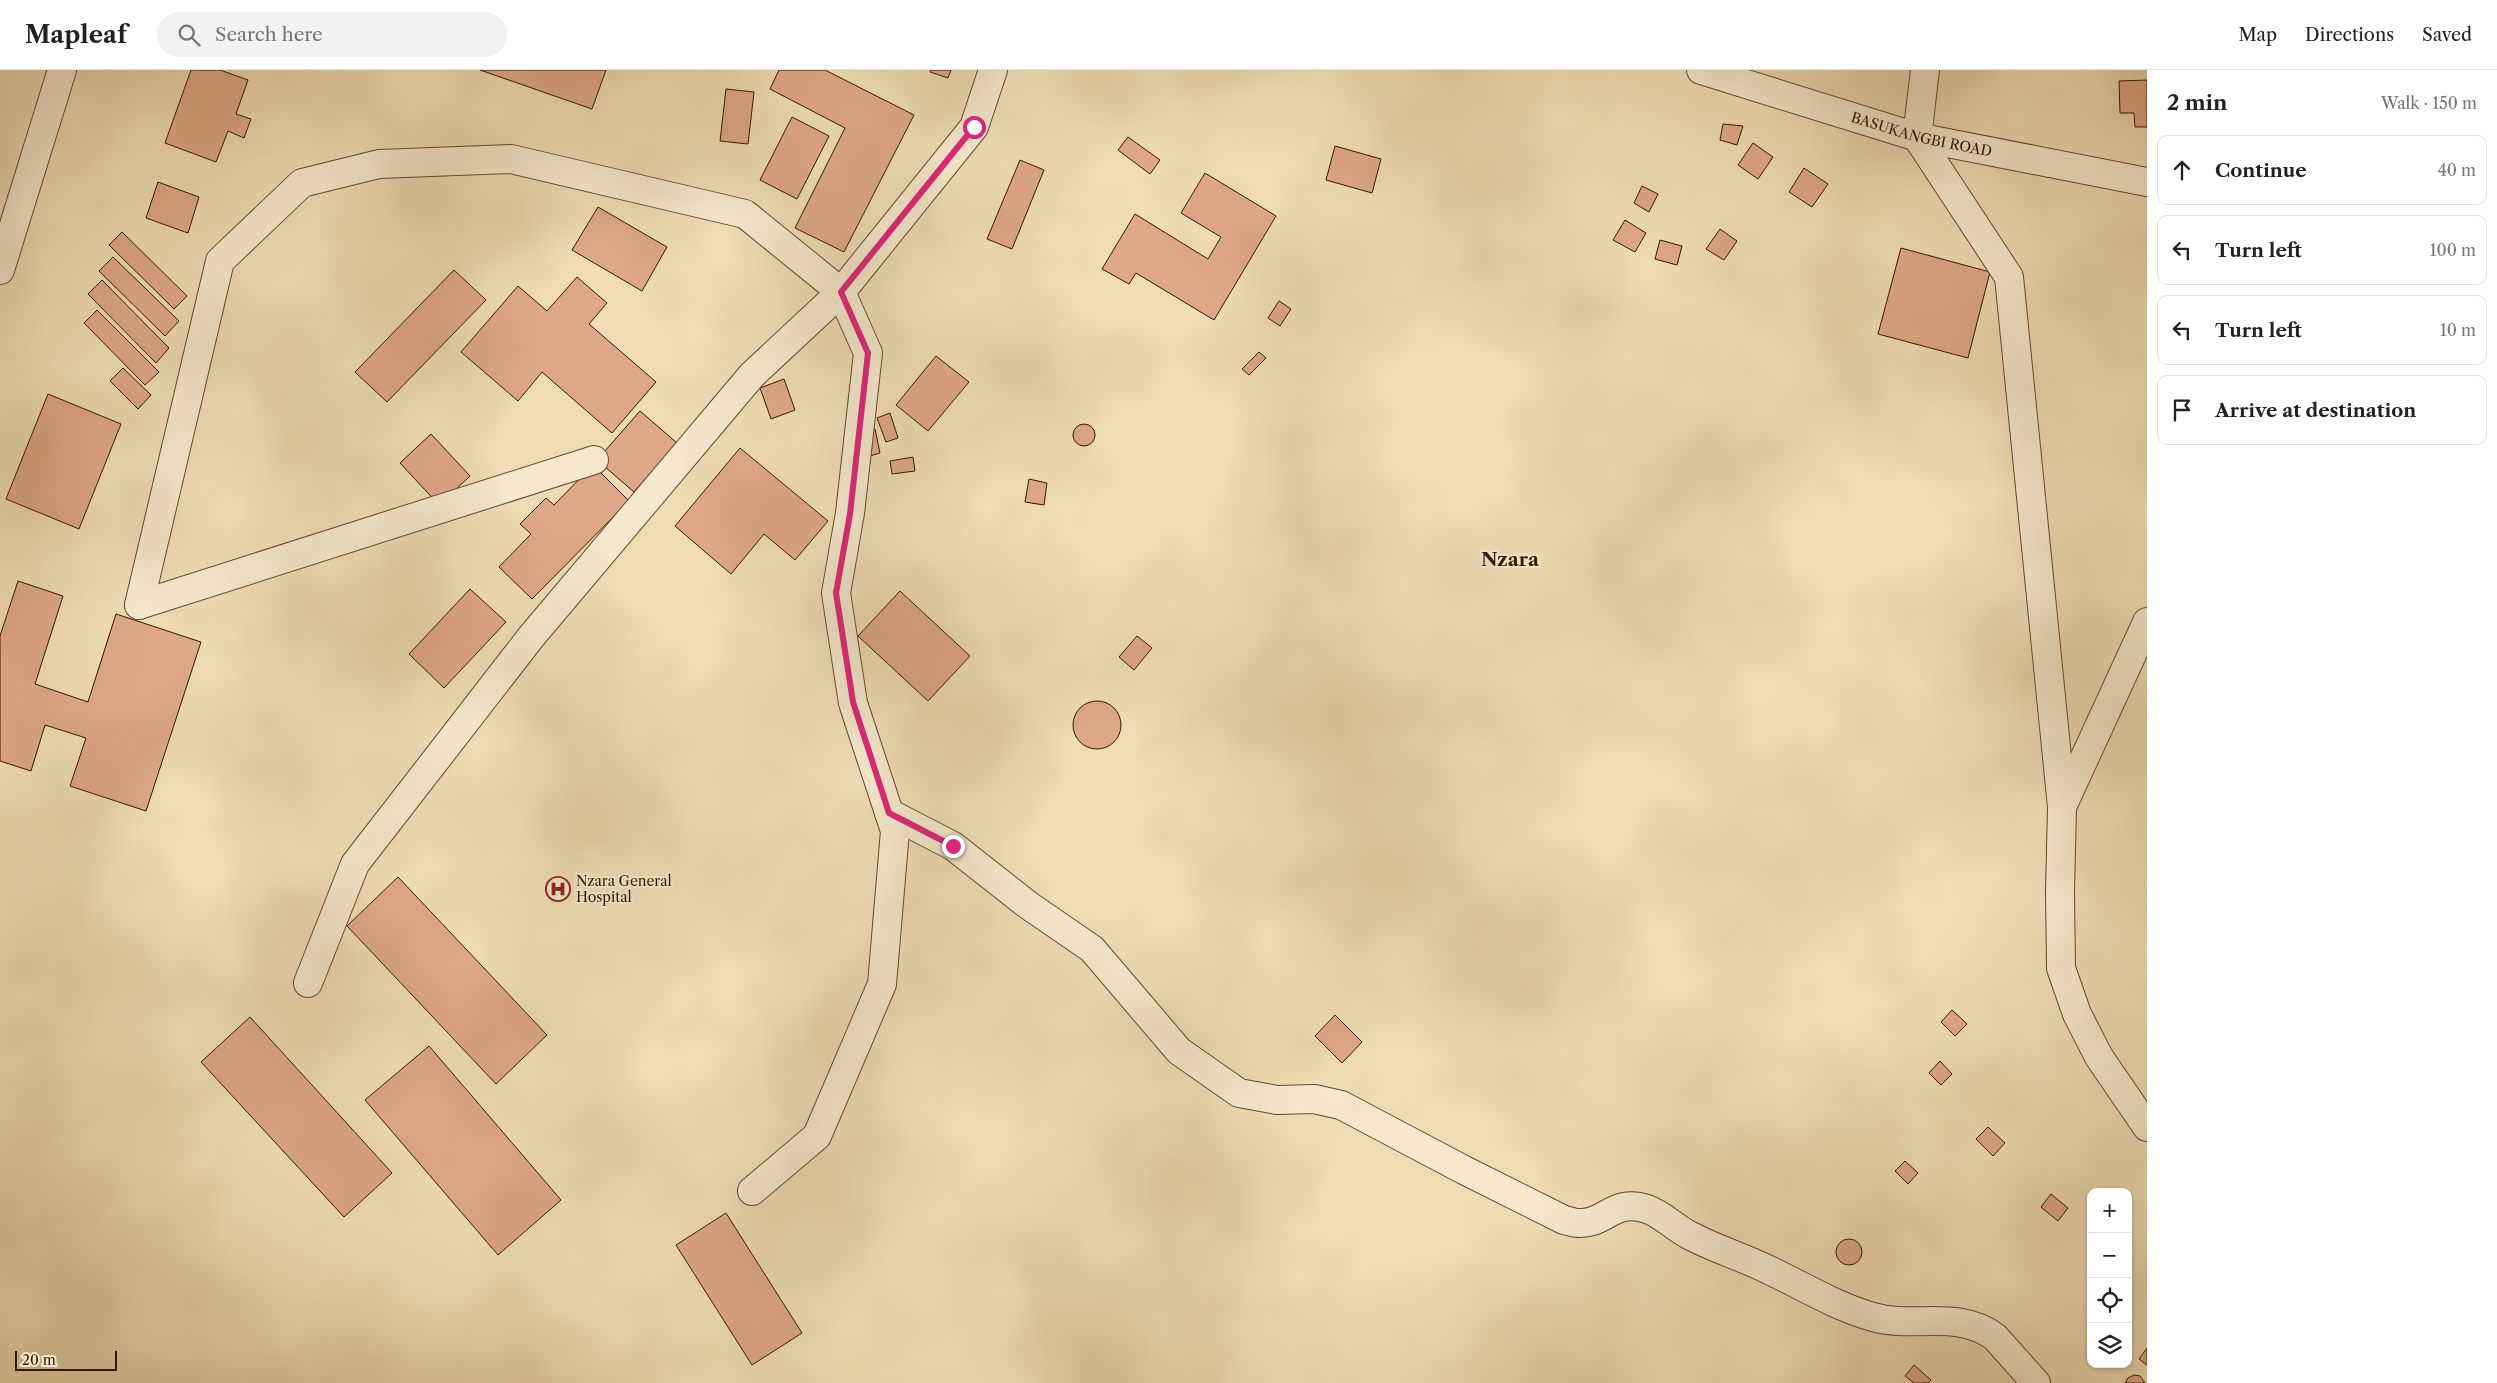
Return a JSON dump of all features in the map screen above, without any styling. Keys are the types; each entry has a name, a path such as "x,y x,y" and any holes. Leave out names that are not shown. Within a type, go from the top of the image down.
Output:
{"street":[{"path":"0,270 62,70"},
{"path":"308,983 355,864 531,637 752,375 841,292 974,127 993,70"},
{"name":"BASUKANGBI ROAD","path":"1700,70 1917,137 2147,182"},
{"path":"1925,70 1917,137 2009,277 2062,807 2061,968 2077,1014 2099,1057 2147,1127"},
{"path":"594,460 139,605 220,261 302,183 380,164 511,159 744,214 841,292 868,353 850,514 836,593 853,702 895,831 882,984 817,1136 752,1191"},
{"path":"2062,807 2147,622"},
{"path":"889,813 953,846 1028,905 1092,949 1179,1052 1239,1093 1277,1100 1314,1099 1341,1105 1564,1220 1579,1223 1594,1221 1614,1208 1628,1206 1648,1209 1690,1235 1874,1318 1902,1321 1958,1320 1988,1332 1995,1337 2036,1383"}],"building":[{"path":"191,70 220,70 248,80 236,114 251,119 244,138 228,131 216,162 165,143"},
{"path":"480,70 606,70 592,109"},
{"path":"779,70 825,70 914,115 844,252 795,228 845,128 770,89"},
{"path":"931,70 951,70 948,78 930,72"},
{"path":"2147,80 2147,127 2135,127 2134,113 2120,113 2119,81"},
{"path":"726,89 754,92 748,144 720,141"},
{"path":"792,117 829,136 797,199 760,180"},
{"path":"1723,124 1743,126 1737,145 1720,140"},
{"path":"1128,137 1160,160 1150,174 1118,150"},
{"path":"1753,143 1773,157 1758,179 1738,165"},
{"path":"1335,146 1381,159 1372,193 1326,180"},
{"path":"1020,160 1044,170 1012,249 987,239"},
{"path":"1804,168 1828,184 1812,207 1789,192"},
{"path":"1205,173 1276,216 1214,320 1136,273 1129,284 1102,269 1135,214 1208,259 1221,237 1181,213"},
{"path":"158,182 199,197 188,233 146,218"},
{"path":"1642,186 1658,194 1649,212 1634,203"},
{"path":"598,207 667,247 642,291 572,250"},
{"path":"1625,220 1646,233 1635,252 1613,240"},
{"path":"1720,229 1737,241 1724,260 1706,249"},
{"path":"122,232 187,296 174,309 109,245"},
{"path":"1660,240 1682,246 1677,265 1655,259"},
{"path":"1901,248 1990,272 1968,358 1878,334"},
{"path":"113,257 179,321 165,336 99,271"},
{"path":"454,270 486,300 387,402 355,372"},
{"path":"577,277 607,303 589,324 656,382 612,433 542,372 518,401 461,352 518,286 547,311"},
{"path":"102,280 169,348 156,363 88,294"},
{"path":"1279,301 1291,309 1280,326 1268,318"},
{"path":"97,310 159,372 145,385 84,323"},
{"path":"1259,352 1266,358 1249,375 1242,369"},
{"path":"936,356 969,382 928,431 896,405"},
{"path":"123,368 151,395 138,409 110,381"},
{"path":"784,379 795,410 771,419 760,388"},
{"path":"48,394 121,424 79,529 6,499"},
{"path":"640,411 677,443 634,492 597,460"},
{"path":"890,413 898,438 886,442 877,418"},
{"path":"1084,424 1094,431 1095,435 1088,445 1084,446 1074,439 1073,435 1080,425"},
{"path":"875,429 880,453 870,456 865,432"},
{"path":"431,434 470,476 439,505 400,463"},
{"path":"740,448 828,521 795,560 764,534 731,574 675,526"},
{"path":"913,457 915,471 892,474 890,461"},
{"path":"593,465 629,501 532,599 499,567 531,534 520,524 546,498 554,505"},
{"path":"1029,479 1047,483 1044,505 1025,502"},
{"path":"18,581 63,596 35,684 88,702 116,614 201,642 146,811 70,786 86,738 45,725 31,771 0,761 0,636"},
{"path":"470,589 506,622 444,688 409,654"},
{"path":"900,591 970,656 928,701 858,636"},
{"path":"1137,636 1152,648 1134,670 1119,657"},
{"path":"1092,701 1102,701 1111,705 1117,711 1120,716 1120,734 1111,745 1102,749 1092,749 1083,745 1077,739 1073,730 1073,720 1077,711 1083,705"},
{"path":"398,877 547,1035 496,1084 347,926"},
{"path":"1952,1010 1967,1024 1955,1036 1941,1022"},
{"path":"1335,1015 1362,1042 1342,1063 1315,1036"},
{"path":"250,1017 392,1173 344,1217 201,1062"},
{"path":"429,1046 561,1200 498,1255 365,1100"},
{"path":"1940,1061 1952,1074 1941,1085 1929,1073"},
{"path":"1988,1127 2005,1143 1993,1156 1976,1139"},
{"path":"1905,1161 1918,1173 1908,1184 1895,1171"},
{"path":"2051,1194 2068,1208 2058,1221 2041,1207"},
{"path":"726,1213 802,1333 752,1365 676,1245"},
{"path":"1849,1239 1858,1243 1862,1252 1858,1261 1849,1265 1840,1261 1836,1252 1840,1243"},
{"path":"2147,1348 2147,1365 2139,1359"},
{"path":"1914,1365 1931,1380 1928,1383 1914,1383 1905,1376"},
{"path":"2134,1375 2140,1376 2145,1383 2125,1383 2128,1378"}],"place":[{"name":"Nzara General Hospital","path":"558,889"}],"district":[{"name":"Nzara","path":"1510,559"}],"route":[{"path":"953,846 889,813 853,702 836,593 850,514 868,353 841,292 974,127"}]}
